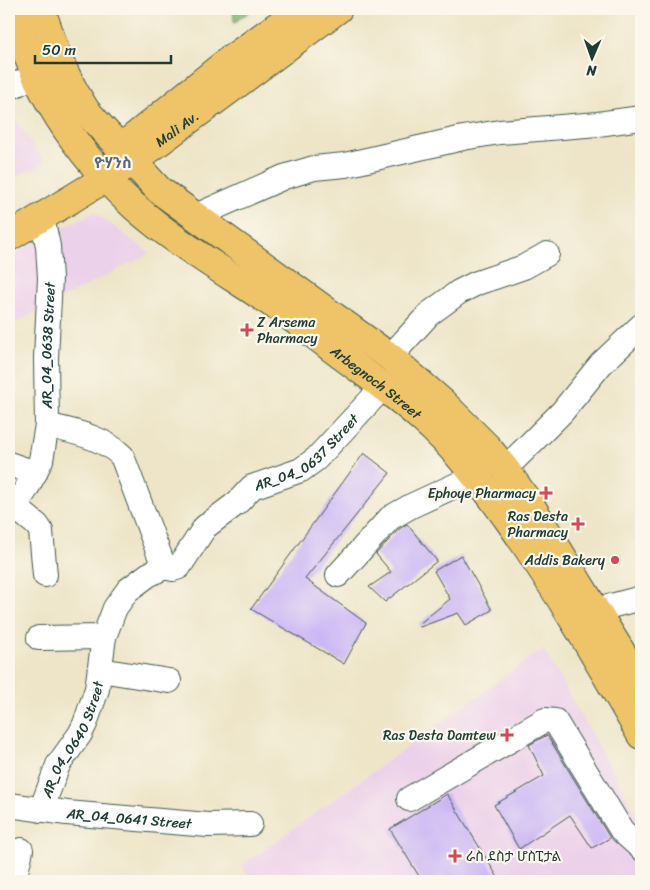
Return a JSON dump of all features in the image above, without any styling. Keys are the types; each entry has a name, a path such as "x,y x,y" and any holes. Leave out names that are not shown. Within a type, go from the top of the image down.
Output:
{"main road":[{"name":"Mali Av.","path":"9,237 42,218 72,197 100,172 126,155 233,72 301,9"},
{"name":"Mali Av.","path":"233,72 338,9"},
{"name":"Arbegnoch Street","path":"20,14 36,75 53,110 100,172 136,208 173,236 279,308 421,417 476,476 527,546 590,646 641,735"},
{"name":"Arbegnoch Street","path":"20,14 50,40 74,91 86,111 159,190 390,357 466,425 488,448 505,469 596,610 641,684"},
{"name":"Mali Av.","path":"9,218 73,180 100,172"}],"street":[{"path":"9,88 36,75"},
{"path":"196,216 284,177 314,168 346,165 463,138 500,132 598,124 641,118"},
{"name":"AR_04_0638 Street","path":"42,218 48,246 50,278 46,358 47,425 41,460 12,510 36,525 41,531 45,575"},
{"path":"390,357 429,314 459,292 477,283 524,268 547,254"},
{"path":"505,469 562,412 601,364 641,326"},
{"name":"AR_04_0637 Street","path":"164,567 173,569 179,566 205,528 237,503 252,487 301,470 316,459 383,387"},
{"path":"47,425 106,443 122,456 164,567"},
{"path":"9,464 35,473"},
{"path":"338,575 390,518 411,506 476,476"},
{"name":"AR_04_0640 Street","path":"42,810 58,765 85,724 97,690 104,636 115,608 128,590 164,567"},
{"path":"596,610 641,598"},
{"path":"39,638 104,636"},
{"name":"AR_04_0640 Street","path":"100,670 169,682"},
{"path":"409,799 545,720 555,721 622,831 641,848"},
{"name":"AR_04_0641 Street","path":"9,805 42,810 208,824 250,824"},
{"path":"14,881 21,850"}],"shaded area":[{"path":"9,110 45,163 9,180"},
{"path":"94,212 150,253 9,326 9,256"},
{"name":"Ras Desta Damtew","path":"543,649 641,822 641,881 252,881 242,866"}],"green space":[{"path":"233,9 253,9 234,23"}],"building":[{"path":"364,453 390,473 305,579 366,623 344,664 251,609"},
{"path":"407,524 437,561 385,602 369,587 391,572 376,554 399,529"},
{"path":"461,555 492,610 466,625 458,613 420,627 419,624 450,599 434,571"},
{"path":"547,735 610,838 592,848 570,815 519,849 494,805 544,776 529,745"},
{"path":"447,794 500,881 422,881 390,829"}],"place":[{"name":"Z Arsema Pharmacy","path":"247,330"},
{"name":"Ephoye Pharmacy","path":"546,493"},
{"name":"Ras Desta Pharmacy","path":"578,524"},
{"name":"Addis Bakery","path":"615,560"},
{"name":"Ras Desta Damtew","path":"507,735"},
{"name":"ራስ ደስታ ሆስፒታል","path":"455,856"}],"district":[{"name":"ዮሃንስ","path":"113,163"}]}
